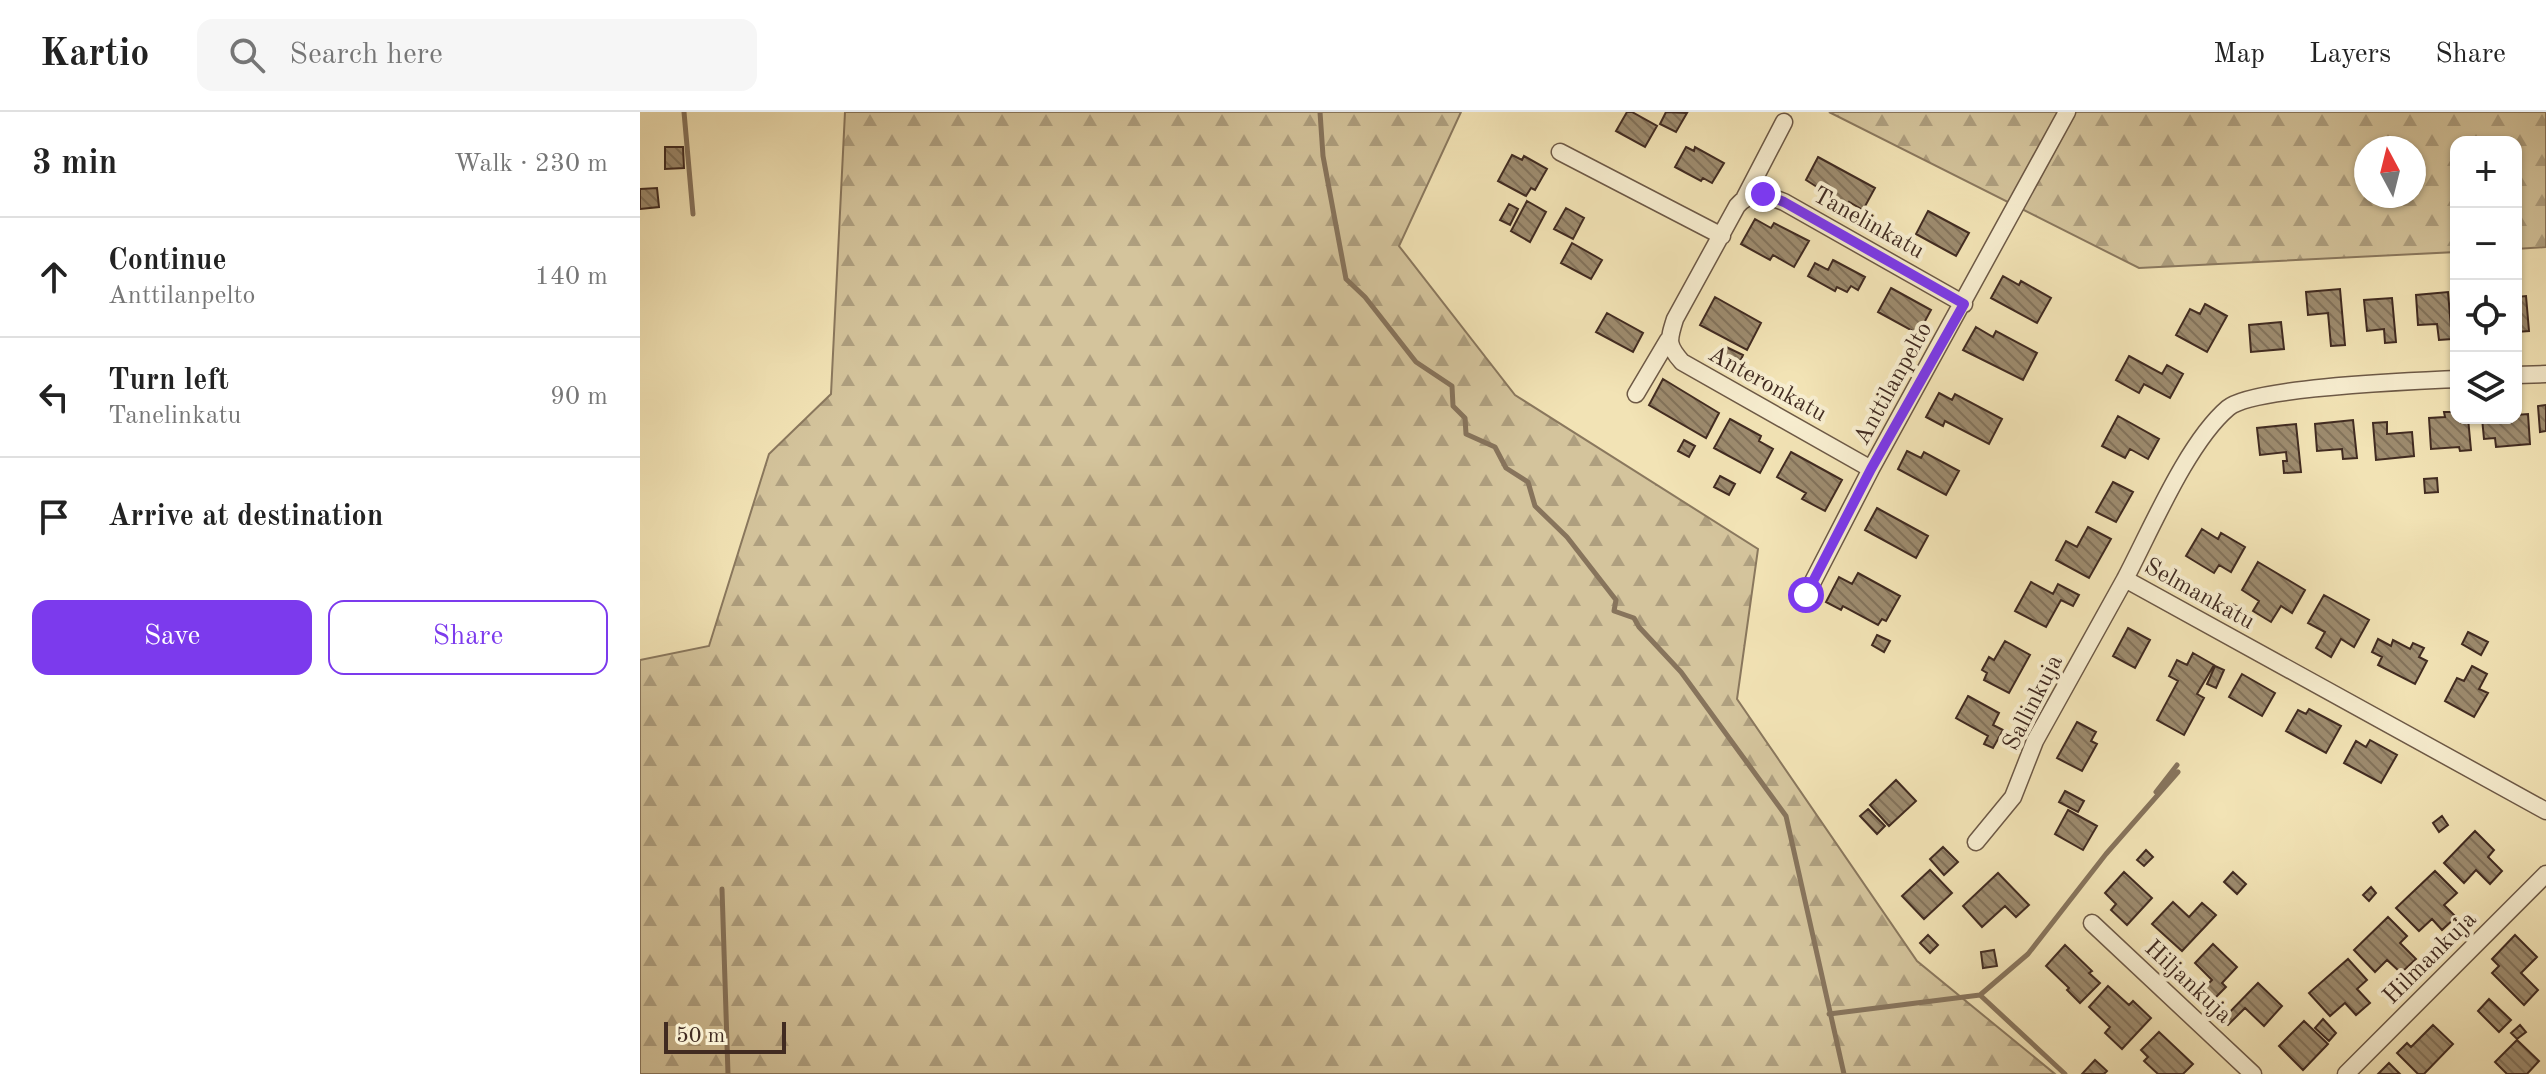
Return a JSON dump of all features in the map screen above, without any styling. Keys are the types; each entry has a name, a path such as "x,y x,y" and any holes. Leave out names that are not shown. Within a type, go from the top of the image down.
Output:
{"street":[{"name":"Anttilanpelto","path":"1806,595 1871,469 2067,112"},
{"path":"1636,394 1784,122"},
{"path":"1560,152 1722,236"},
{"name":"Tanelinkatu","path":"1745,197 1763,194 1784,202 1964,304"},
{"name":"Anteronkatu","path":"1668,340 1682,362 1871,469"},
{"path":"2522,375 2546,374"},
{"name":"Selmankatu","path":"2450,379 2261,395 2230,406 2195,447 2125,579 2546,811"},
{"name":"Sallinkuja","path":"1976,842 2013,797 2035,741 2125,579"},
{"name":"Hilmankuja","path":"2346,1074 2546,874"},
{"name":"Hiljankuja","path":"2092,923 2253,1074"}],"green space":[{"path":"845,112 1461,112 1399,246 1515,395 1758,549 1737,699 1917,961 2055,1074 640,1074 640,660 709,646 769,454 831,394"},
{"path":"1829,112 2546,112 2546,247 2522,249 2522,136 2450,136 2450,252 2139,268"}],"building":[{"path":"1627,112 1657,126 1645,147 1616,131"},
{"path":"1666,112 1687,113 1676,132 1660,124"},
{"path":"665,147 683,147 684,168 665,169"},
{"path":"1686,147 1694,151 1695,147 1724,163 1712,183 1703,178 1701,181 1675,167"},
{"path":"1512,155 1522,160 1524,156 1547,169 1535,190 1531,188 1526,196 1498,181"},
{"path":"1818,157 1875,188 1863,210 1849,202 1847,206 1806,180"},
{"path":"657,188 659,207 640,209 640,189"},
{"path":"1527,201 1546,212 1530,242 1511,231"},
{"path":"1509,204 1518,209 1510,225 1500,220"},
{"path":"1566,208 1584,218 1573,239 1554,229"},
{"path":"1928,211 1969,233 1956,256 1916,234"},
{"path":"1755,219 1771,228 1774,223 1809,241 1794,267 1773,255 1770,260 1741,244"},
{"path":"1572,243 1602,260 1591,279 1561,263"},
{"path":"1833,260 1865,277 1858,290 1851,286 1847,292 1837,287 1835,291 1808,276 1815,263 1828,270"},
{"path":"2003,276 2019,285 2021,281 2051,298 2037,323 1991,298"},
{"path":"1891,288 1931,310 1918,334 1878,312"},
{"path":"2340,289 2345,345 2331,346 2328,313 2308,315 2306,292"},
{"path":"2448,292 2450,339 2439,340 2437,324 2418,325 2416,295"},
{"path":"2522,296 2526,296 2529,331 2522,332"},
{"path":"1715,297 1761,323 1747,350 1700,325"},
{"path":"2392,298 2396,342 2385,343 2384,329 2367,331 2364,300"},
{"path":"2205,304 2227,316 2207,352 2176,335 2190,309 2200,314"},
{"path":"1607,313 1643,333 1633,352 1596,332"},
{"path":"2281,322 2284,349 2251,352 2249,325"},
{"path":"1976,327 1993,337 1996,331 2037,353 2023,380 1963,350"},
{"path":"1722,345 1743,355 1735,373 1714,363"},
{"path":"2129,356 2162,374 2167,365 2183,374 2170,398 2144,384 2139,393 2116,380"},
{"path":"1663,379 1719,413 1706,438 1649,405"},
{"path":"1939,393 1952,400 1955,394 2002,419 1989,444 1945,421 1943,426 1926,417"},
{"path":"2546,405 2546,431 2540,432 2538,406"},
{"path":"2444,412 2450,412 2450,424 2469,424 2471,450 2460,451 2459,447 2431,449 2429,418 2445,417"},
{"path":"2522,414 2528,414 2530,444 2496,447 2495,438 2484,439 2483,424 2522,424"},
{"path":"2118,416 2159,439 2148,459 2130,449 2125,458 2102,446"},
{"path":"1730,419 1761,436 1759,441 1773,449 1760,473 1714,448"},
{"path":"2353,420 2357,458 2343,459 2342,449 2317,451 2315,424"},
{"path":"2387,422 2387,434 2412,432 2414,456 2376,460 2373,423"},
{"path":"2296,424 2301,472 2284,473 2286,452 2260,455 2257,428"},
{"path":"1684,440 1695,446 1689,457 1678,451"},
{"path":"1907,451 1921,458 1924,452 1959,471 1946,495 1898,469"},
{"path":"1791,452 1842,480 1825,511 1802,499 1806,493 1777,477"},
{"path":"1720,476 1735,484 1729,495 1714,487"},
{"path":"2437,478 2438,492 2425,493 2424,479"},
{"path":"2113,482 2133,492 2116,522 2096,512"},
{"path":"1877,508 1928,536 1916,558 1865,530"},
{"path":"2088,527 2111,539 2089,578 2056,560 2066,541 2077,547"},
{"path":"2202,529 2218,539 2221,533 2245,547 2231,572 2219,565 2214,573 2186,556"},
{"path":"2258,562 2305,590 2292,613 2281,606 2271,622 2253,611 2259,601 2242,590"},
{"path":"1858,573 1900,596 1886,621 1882,619 1878,625 1843,606 1841,610 1826,602 1839,577 1852,584"},
{"path":"2031,582 2053,594 2058,584 2079,595 2073,606 2061,600 2046,627 2015,611"},
{"path":"2324,595 2369,620 2354,647 2341,639 2331,657 2316,648 2325,632 2308,623"},
{"path":"2233,604 2248,613 2241,623 2226,614"},
{"path":"2128,628 2150,640 2135,668 2113,656"},
{"path":"2468,632 2488,642 2481,655 2462,644"},
{"path":"1877,635 1890,641 1884,652 1872,645"},
{"path":"2378,639 2391,646 2393,640 2410,649 2413,643 2424,648 2419,657 2427,661 2415,684 2378,665 2382,657 2372,652"},
{"path":"2005,641 2030,655 2009,693 1984,680 1987,673 1982,670 1989,657 1994,660"},
{"path":"2193,653 2214,665 2197,694 2204,698 2184,735 2157,720 2178,681 2169,676 2177,660 2187,665"},
{"path":"2215,666 2224,670 2216,688 2207,684"},
{"path":"2472,666 2487,674 2479,689 2488,693 2474,717 2445,701 2457,678 2464,681"},
{"path":"2242,674 2275,693 2262,716 2229,697"},
{"path":"1968,696 1999,713 1993,725 2003,730 1993,748 1984,744 1988,736 1956,718"},
{"path":"2309,709 2341,726 2326,753 2286,731 2298,710 2306,714"},
{"path":"2077,722 2096,732 2091,741 2097,744 2082,771 2057,758"},
{"path":"2370,740 2397,755 2381,783 2344,763 2356,741 2366,747"},
{"path":"1896,780 1916,801 1889,826 1870,805"},
{"path":"2065,791 2084,801 2078,812 2059,802"},
{"path":"1868,809 1885,826 1877,834 1860,816"},
{"path":"2068,810 2097,826 2083,850 2055,834"},
{"path":"2442,816 2448,825 2439,832 2433,823"},
{"path":"2475,831 2494,850 2488,857 2502,871 2490,884 2476,870 2464,883 2444,863"},
{"path":"1943,847 1958,862 1944,875 1930,859"},
{"path":"2146,850 2153,857 2144,866 2137,860"},
{"path":"1930,870 1952,893 1924,919 1902,896"},
{"path":"2435,871 2457,893 2444,905 2456,917 2442,930 2432,919 2419,931 2396,908"},
{"path":"2124,872 2152,898 2127,925 2111,910 2116,904 2105,893"},
{"path":"2233,872 2246,884 2237,894 2224,882"},
{"path":"1998,873 2029,905 2016,917 2005,906 1982,927 1963,906"},
{"path":"2371,887 2376,893 2369,901 2363,895"},
{"path":"2173,902 2189,917 2202,903 2216,915 2182,951 2152,924"},
{"path":"2388,917 2407,936 2400,943 2416,959 2401,973 2387,960 2375,972 2354,950"},
{"path":"1928,935 1938,945 1930,953 1920,943"},
{"path":"2515,935 2537,957 2521,973 2538,990 2524,1005 2492,973 2499,966 2492,959"},
{"path":"2213,944 2237,967 2222,983 2226,987 2208,1005 2197,995 2212,980 2195,963"},
{"path":"2065,945 2100,983 2080,1003 2046,966"},
{"path":"1994,950 1997,966 1983,968 1981,952"},
{"path":"2348,959 2367,980 2357,989 2370,1003 2356,1015 2345,1003 2330,1016 2309,993"},
{"path":"2258,983 2282,1006 2264,1026 2245,1008 2228,1025 2222,1020"},
{"path":"2108,986 2129,1005 2133,1001 2151,1018 2122,1049 2105,1033 2110,1027 2089,1007"},
{"path":"2489,999 2511,1020 2499,1032 2478,1011"},
{"path":"2323,1019 2336,1033 2329,1041 2315,1028"},
{"path":"2304,1021 2328,1044 2303,1070 2279,1046"},
{"path":"2433,1025 2453,1044 2424,1074 2418,1074 2397,1053 2407,1043 2411,1047"},
{"path":"2520,1025 2526,1032 2517,1039 2511,1033"},
{"path":"2159,1032 2193,1064 2183,1074 2158,1074 2144,1061 2148,1057 2141,1050"},
{"path":"2517,1040 2539,1061 2527,1074 2507,1074 2495,1062"},
{"path":"2095,1060 2107,1071 2104,1074 2082,1074"},
{"path":"2389,1063 2400,1074 2378,1074"}],"waterway":[{"path":"684,112 693,214"},
{"path":"1320,112 1323,156 1346,279 1365,297 1416,362 1452,386 1453,406 1465,418 1466,434 1495,447 1506,468 1528,482 1535,506 1567,537 1616,600 1614,611 1634,618 1681,672 1786,816 1844,1074"},
{"path":"2156,792 2177,765"},
{"path":"1829,1014 1980,995 2028,954 2106,854 2178,772"},
{"path":"722,889 728,1074"},
{"path":"1980,995 2065,1074"}],"route":[{"path":"1763,194 1784,202 1964,304 1871,469 1806,595"}]}
